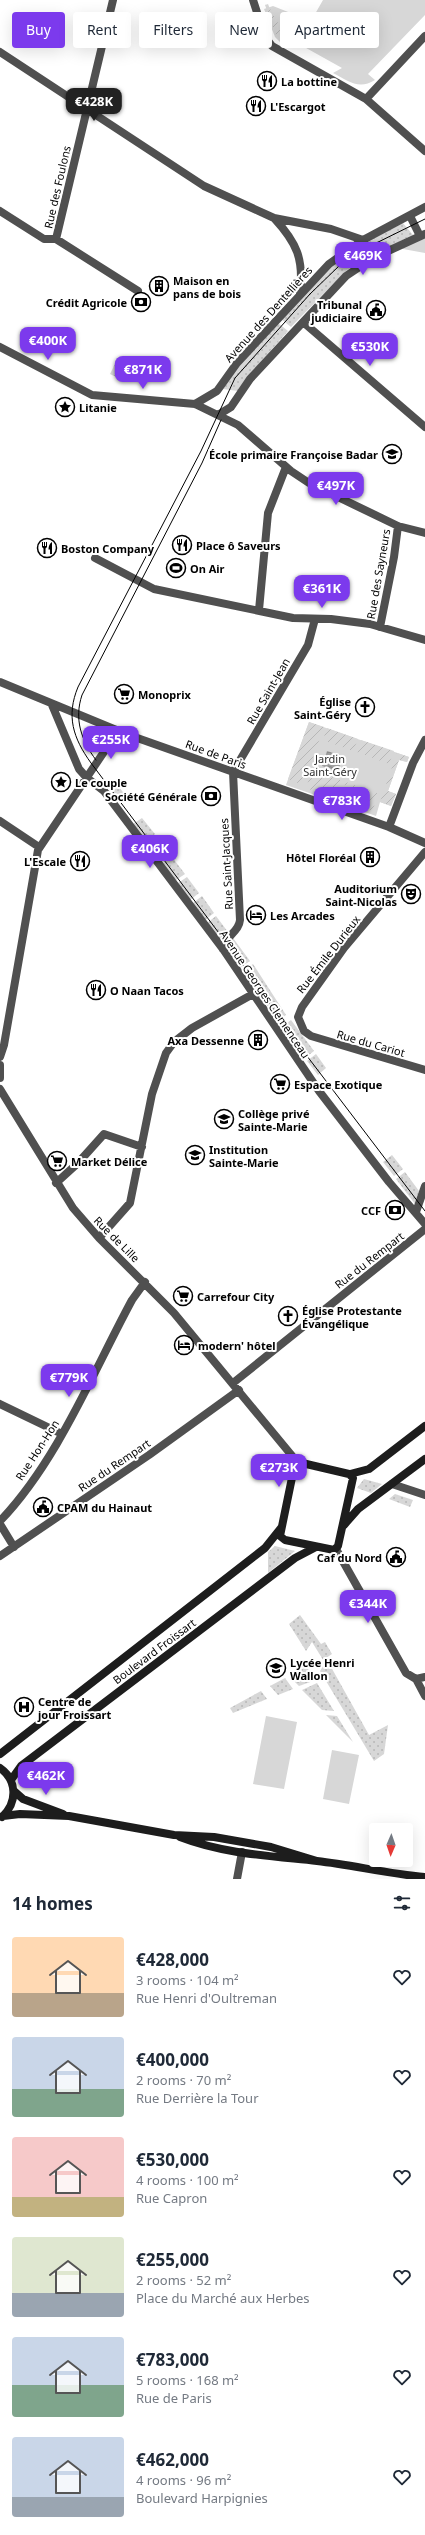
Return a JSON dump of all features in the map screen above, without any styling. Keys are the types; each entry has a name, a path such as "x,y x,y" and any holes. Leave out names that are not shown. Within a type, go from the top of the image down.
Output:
{"main road":[{"path":"350,1474 353,1480 336,1549 332,1550 282,1539 280,1535 281,1528 294,1468 298,1463 350,1474 369,1469 425,1426"},
{"path":"342,1527 355,1512 425,1459"},
{"name":"Boulevard Froissart","path":"0,1754 266,1548 281,1528"},
{"name":"Boulevard Froissart","path":"11,1780 21,1766 295,1558 316,1547"},
{"path":"0,1768 11,1780 14,1791 11,1807 2,1817"},
{"path":"14,1791 23,1799 68,1816"},
{"path":"2,1817 20,1814 68,1816 174,1835 214,1837 271,1847 317,1861"},
{"path":"174,1835 202,1845 281,1859 317,1861 392,1874 425,1876"},
{"path":"392,1874 407,1879"}],"street":[{"name":"Rue des Foulons","path":"56,239 113,0"},
{"path":"253,0 261,28 267,42 276,50 366,98 425,151"},
{"path":"366,98 425,36"},
{"path":"0,52 204,186 274,218 331,229 363,240"},
{"name":"Avenue des Dentellières","path":"195,404 211,397 217,391 237,363 300,293 329,264 363,240 425,207"},
{"path":"0,211 44,239 56,239 138,291"},
{"path":"215,414 232,407 250,379 334,287 352,271 379,255 423,235 410,216"},
{"path":"274,218 287,232 299,255 302,272 300,293"},
{"path":"303,322 425,427"},
{"path":"0,347 87,393 98,397 195,404 243,428 286,467 309,483 398,526 425,533"},
{"path":"211,397 210,407 215,414"},
{"path":"259,610 268,513 286,467"},
{"name":"Rue des Sayneurs","path":"380,627 394,562 398,526"},
{"path":"95,558 150,588 293,618 350,621 380,627 425,640"},
{"name":"Rue Saint-Jean","path":"233,772 308,644 315,619"},
{"name":"Rue de Paris","path":"0,682 52,705 118,731 389,827 425,843"},
{"name":"Avenue Georges Clemenceau","path":"52,705 75,762 87,778 104,791 223,949 319,1091 389,1182 425,1224"},
{"path":"0,1057 4,1045 39,847 118,731"},
{"path":"389,827 422,752 425,740"},
{"name":"Rue Saint-Jacques","path":"223,949 227,938 238,928 240,920 233,772"},
{"path":"0,821 39,847"},
{"name":"Rue Émile Durieux","path":"311,1036 299,1022 298,1017 302,1007 344,948 425,852"},
{"path":"99,1238 130,1203 156,1077 169,1048 192,1028 254,994"},
{"name":"Rue du Cariot","path":"311,1036 425,1070"},
{"path":"0,1066 0,1078"},
{"name":"Rue de Lille","path":"0,1089 56,1183 73,1208 99,1238 145,1282 180,1319 298,1463"},
{"path":"56,1183 78,1163 104,1134 142,1147"},
{"path":"416,1212 425,1186"},
{"name":"Rue du Rempart","path":"232,1383 425,1229"},
{"name":"Rue Hon-Hon","path":"0,1521 11,1509 62,1434 132,1300 145,1282"},
{"name":"Rue du Rempart","path":"0,1556 149,1455 239,1390"},
{"path":"0,1404 62,1434"},
{"path":"392,1484 425,1495"},
{"path":"0,1524 14,1547"},
{"path":"336,1549 406,1673 416,1679 425,1696"},
{"path":"416,1679 425,1677"},
{"path":"237,1879 242,1852"}],"green space":[{"path":"323,0 425,0 425,15 368,74 375,80 364,84 354,83 333,73 342,68 306,48 379,48 379,12 316,12"},
{"path":"268,4 272,12 268,12 265,5"},
{"path":"273,6 288,12 280,12 280,42 275,37 272,29 272,12 265,12 264,9"},
{"path":"272,13 280,27 280,33 276,35 272,24"},
{"path":"403,223 413,235 368,257 347,270 291,327 281,319 326,271 361,244"},
{"path":"425,238 425,253 403,249 402,247"},
{"path":"278,323 288,331 248,376 238,391 223,389 235,370"},
{"path":"118,358 134,367 126,382 110,374"},
{"name":"Jardin Saint-Géry","path":"309,722 409,757 407,762 399,760 388,791 396,794 391,806 380,802 376,816 286,785"},
{"path":"309,722 324,727 303,785 288,779"},
{"path":"327,728 358,739 353,751 323,740"},
{"path":"361,740 394,751 389,764 357,752"},
{"path":"397,753 409,757 407,762 399,760 388,791 396,794 391,806 380,802"},
{"path":"312,770 343,781 336,799 306,788"},
{"path":"346,782 379,794 372,811 340,800"},
{"path":"117,784 125,795 116,802 108,791"},
{"path":"142,818 155,834 146,841 133,824"},
{"path":"162,844 170,854 161,861 153,851"},
{"path":"172,857 185,874 176,880 163,864"},
{"path":"187,877 199,893 190,900 178,883"},
{"path":"202,896 214,913 205,920 193,903"},
{"path":"216,916 228,932 221,941 207,923"},
{"path":"233,938 250,961 240,968 230,952"},
{"path":"253,964 286,1015 278,1021 243,971"},
{"path":"291,1020 314,1051 305,1058 282,1027"},
{"path":"316,1054 326,1068 318,1075 307,1061"},
{"path":"392,1155 403,1169 394,1176 383,1162"},
{"path":"405,1172 419,1191 415,1204 396,1179"},
{"path":"364,1479 382,1484 371,1493 357,1488"},
{"path":"395,1494 413,1500 410,1507 389,1499"},
{"path":"275,1546 295,1551 268,1573 268,1552"},
{"path":"300,1615 321,1644 325,1642 332,1654 326,1658 369,1735 388,1725 384,1754 374,1761 320,1671 325,1663 312,1642 306,1651 289,1624"},
{"path":"304,1668 308,1669 316,1680 299,1686 289,1676"},
{"path":"285,1678 293,1689 278,1695 270,1686"},
{"path":"317,1683 334,1711 322,1710 302,1690"},
{"path":"261,1691 267,1699 233,1713 230,1708"},
{"path":"326,1715 337,1716 353,1742"},
{"path":"266,1716 297,1722 284,1789 253,1784"},
{"path":"332,1750 359,1755 349,1804 323,1799"}],"water":[{"path":"327,751 343,756 338,772 322,766"}],"tram line":[{"path":"425,219 360,251 340,265 310,294 235,378 201,451 78,687 72,708 73,726 76,736 91,763 246,969 291,1035 425,1211"},
{"path":"96,760 86,745 80,729 79,712 82,695 202,463 221,420"}],"place":[{"name":"La bottine","path":"267,81"},
{"name":"L'Escargot","path":"256,106"},
{"name":"Maison en pans de bois","path":"159,286"},
{"name":"Crédit Agricole","path":"141,302"},
{"name":"Tribunal judiciaire","path":"376,310"},
{"name":"Litanie","path":"65,407"},
{"name":"École primaire Françoise Badar","path":"392,454"},
{"name":"Place ô Saveurs","path":"182,545"},
{"name":"Boston Company","path":"47,548"},
{"name":"On Air","path":"176,568"},
{"name":"Monoprix","path":"124,694"},
{"name":"Église Saint-Géry","path":"365,707"},
{"name":"Le couple","path":"61,782"},
{"name":"Société Générale","path":"211,796"},
{"name":"Hôtel Floréal","path":"370,857"},
{"name":"L'Escale","path":"80,861"},
{"name":"Auditorium Saint-Nicolas","path":"411,894"},
{"name":"Les Arcades","path":"256,915"},
{"name":"O Naan Tacos","path":"96,990"},
{"name":"Axa Dessenne","path":"258,1040"},
{"name":"Espace Exotique","path":"280,1084"},
{"name":"Collège privé Sainte-Marie","path":"224,1119"},
{"name":"Institution Sainte-Marie","path":"195,1155"},
{"name":"Market Délice","path":"57,1161"},
{"name":"CCF","path":"395,1210"},
{"name":"Carrefour City","path":"183,1296"},
{"name":"Église Protestante Évangélique","path":"288,1316"},
{"name":"modern' hôtel","path":"184,1345"},
{"name":"CPAM du Hainaut","path":"43,1507"},
{"name":"Caf du Nord","path":"396,1557"},
{"name":"Lycée Henri Wallon","path":"276,1668"},
{"name":"Centre de jour Froissart","path":"24,1707"}]}
